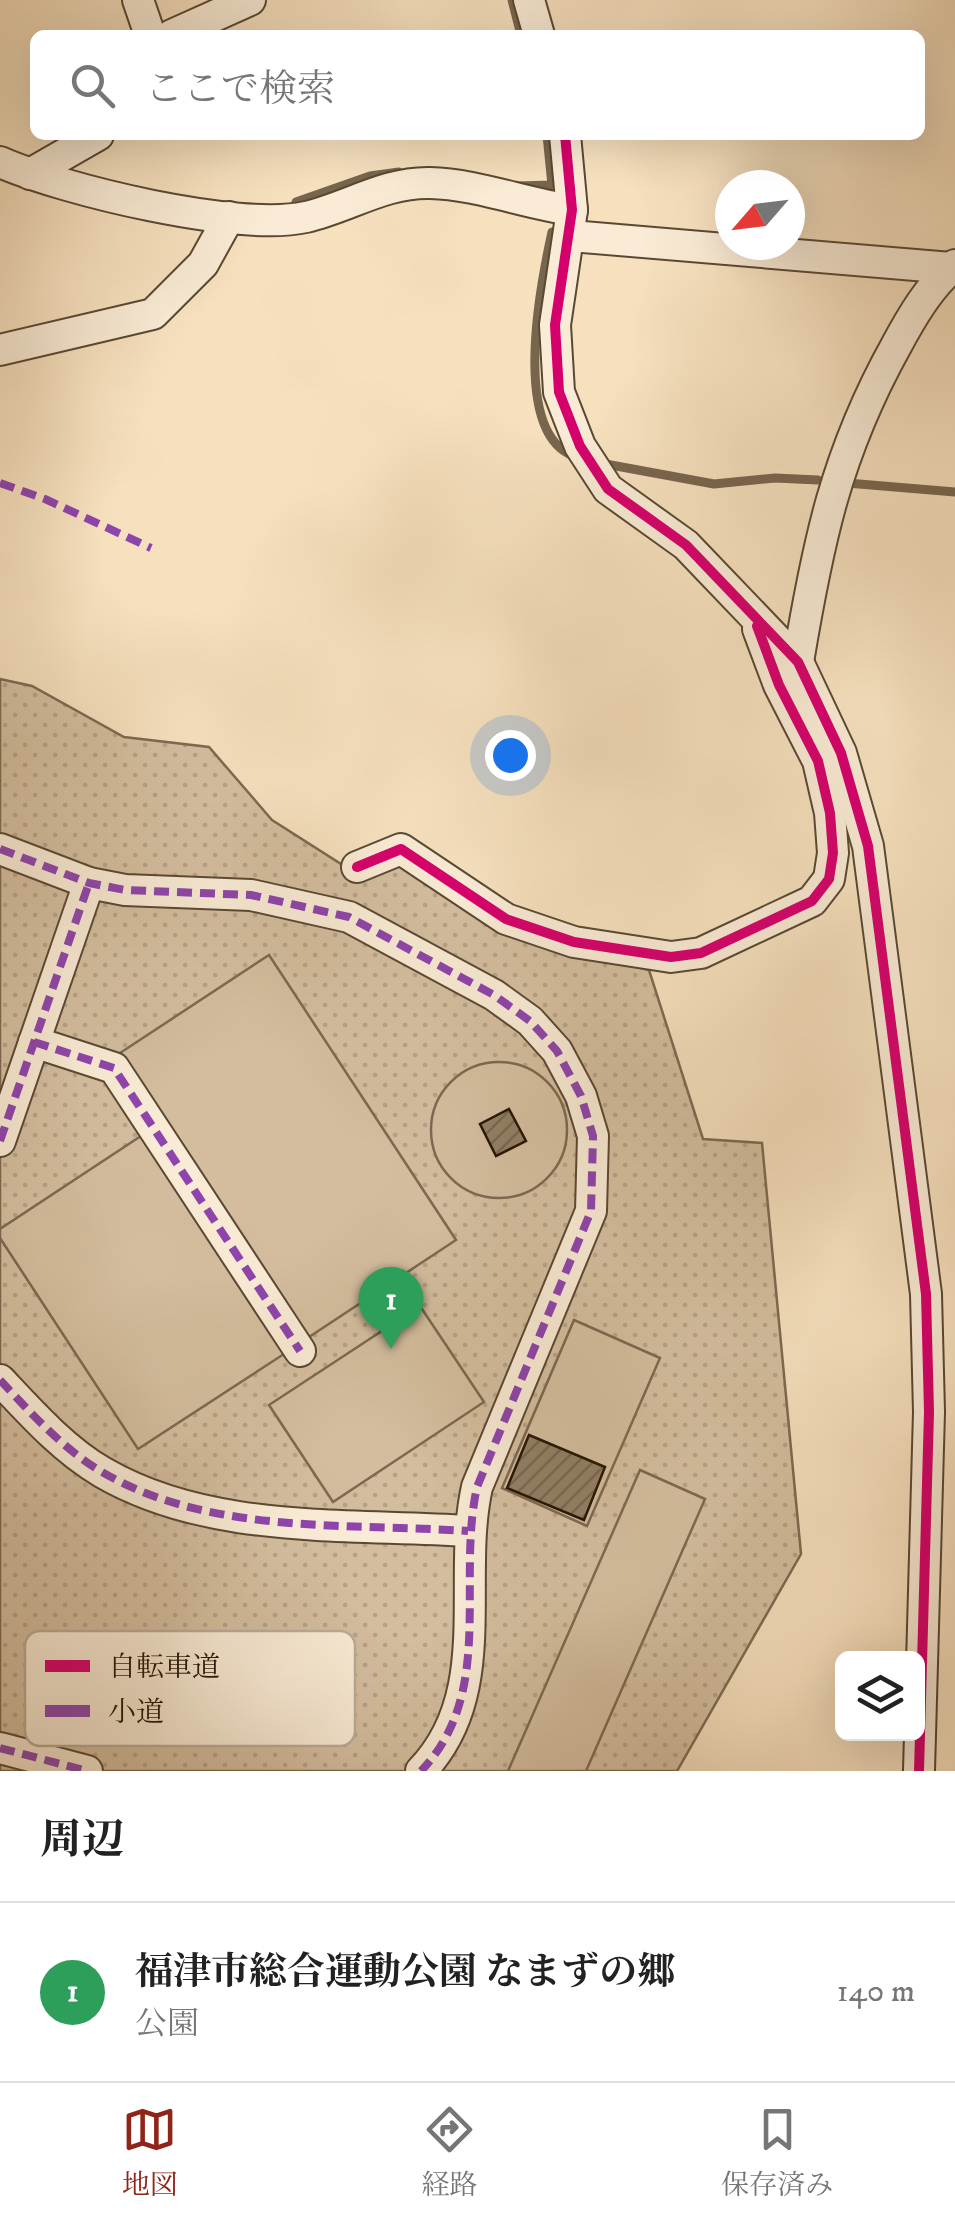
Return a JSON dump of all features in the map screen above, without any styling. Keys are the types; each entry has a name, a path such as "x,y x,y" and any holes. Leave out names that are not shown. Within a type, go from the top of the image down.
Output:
{"street":[{"path":"138,0 148,30"},
{"path":"183,30 250,0"},
{"path":"529,0 538,30"},
{"path":"30,174 89,140"},
{"path":"565,140 572,223 555,325 559,392 580,446 608,489 686,545 798,662 842,754 868,846 940,1293 929,1412 919,1771"},
{"path":"0,162 85,192 229,216 307,217 386,187 432,182 572,223 953,267"},
{"path":"0,350 153,314 203,264 229,216"},
{"path":"798,662 818,540 850,440 912,316 953,267"},
{"path":"357,867 401,848 506,919 574,942 671,957 702,953 812,900 829,879 834,854 830,814 818,760 779,684 751,612"},
{"path":"0,848 52,873 88,883 126,890 252,895 349,916 494,995 530,1021 557,1051 581,1096 592,1136 591,1211 477,1487 468,1530 466,1687 457,1716 421,1771"},
{"path":"0,1140 88,883"},
{"path":"34,1042 114,1068 300,1351"},
{"path":"0,1380 60,1440 99,1470 170,1503 233,1516 468,1530"},
{"path":"0,1748 87,1771"}],"shaded area":[{"path":"0,679 32,686 124,737 209,747 272,820 360,876 394,862 554,947 649,970 703,1139 762,1143 801,1554 677,1771 0,1771"},
{"path":"269,955 456,1240 306,1339 120,1053"},
{"path":"499,1062 525,1067 547,1082 562,1104 567,1130 562,1156 547,1178 525,1193 499,1198 473,1193 451,1178 436,1156 431,1130 436,1104 451,1082 473,1067"},
{"path":"144,1134 287,1352 138,1449 0,1238 0,1229"},
{"path":"420,1306 484,1402 333,1502 269,1405"},
{"path":"574,1320 660,1358 587,1526 502,1488"},
{"path":"640,1470 705,1499 586,1771 508,1771"}],"building":[{"path":"509,1109 526,1141 496,1156 480,1124"},
{"path":"529,1435 605,1467 584,1520 507,1488"}],"waterway":[{"path":"512,0 520,30"},
{"path":"517,186 552,185 548,140"},
{"path":"296,202 370,176 399,172"},
{"path":"552,232 537,321 537,392 544,423 558,445 580,458"},
{"path":"600,463 714,484 775,478 818,480"},
{"path":"847,483 955,492"}],"marked path":[{"path":"0,483 45,499 151,548"},
{"path":"0,849 89,883 125,890 251,895 349,917 494,995 530,1021 557,1051 581,1096 593,1136 591,1211 477,1487 466,1672 458,1707 444,1740 421,1771"},
{"path":"0,1141 89,883"},
{"path":"34,1042 114,1068 300,1351"},
{"path":"0,1380 48,1430 88,1463 144,1492 188,1507 280,1522 468,1531"},
{"path":"0,1748 87,1771"}],"cycle path":[{"path":"565,140 572,210 555,325 559,392 580,446 608,489 686,545 798,662 841,753 868,846 926,1294 929,1412 919,1771"},
{"path":"357,867 401,849 506,919 574,942 671,957 701,953 812,901 829,879 833,853 830,813 818,761 779,685 757,626"}],"place":[{"name":"福津市総合運動公園 なまずの郷","path":"391,1349"}]}
